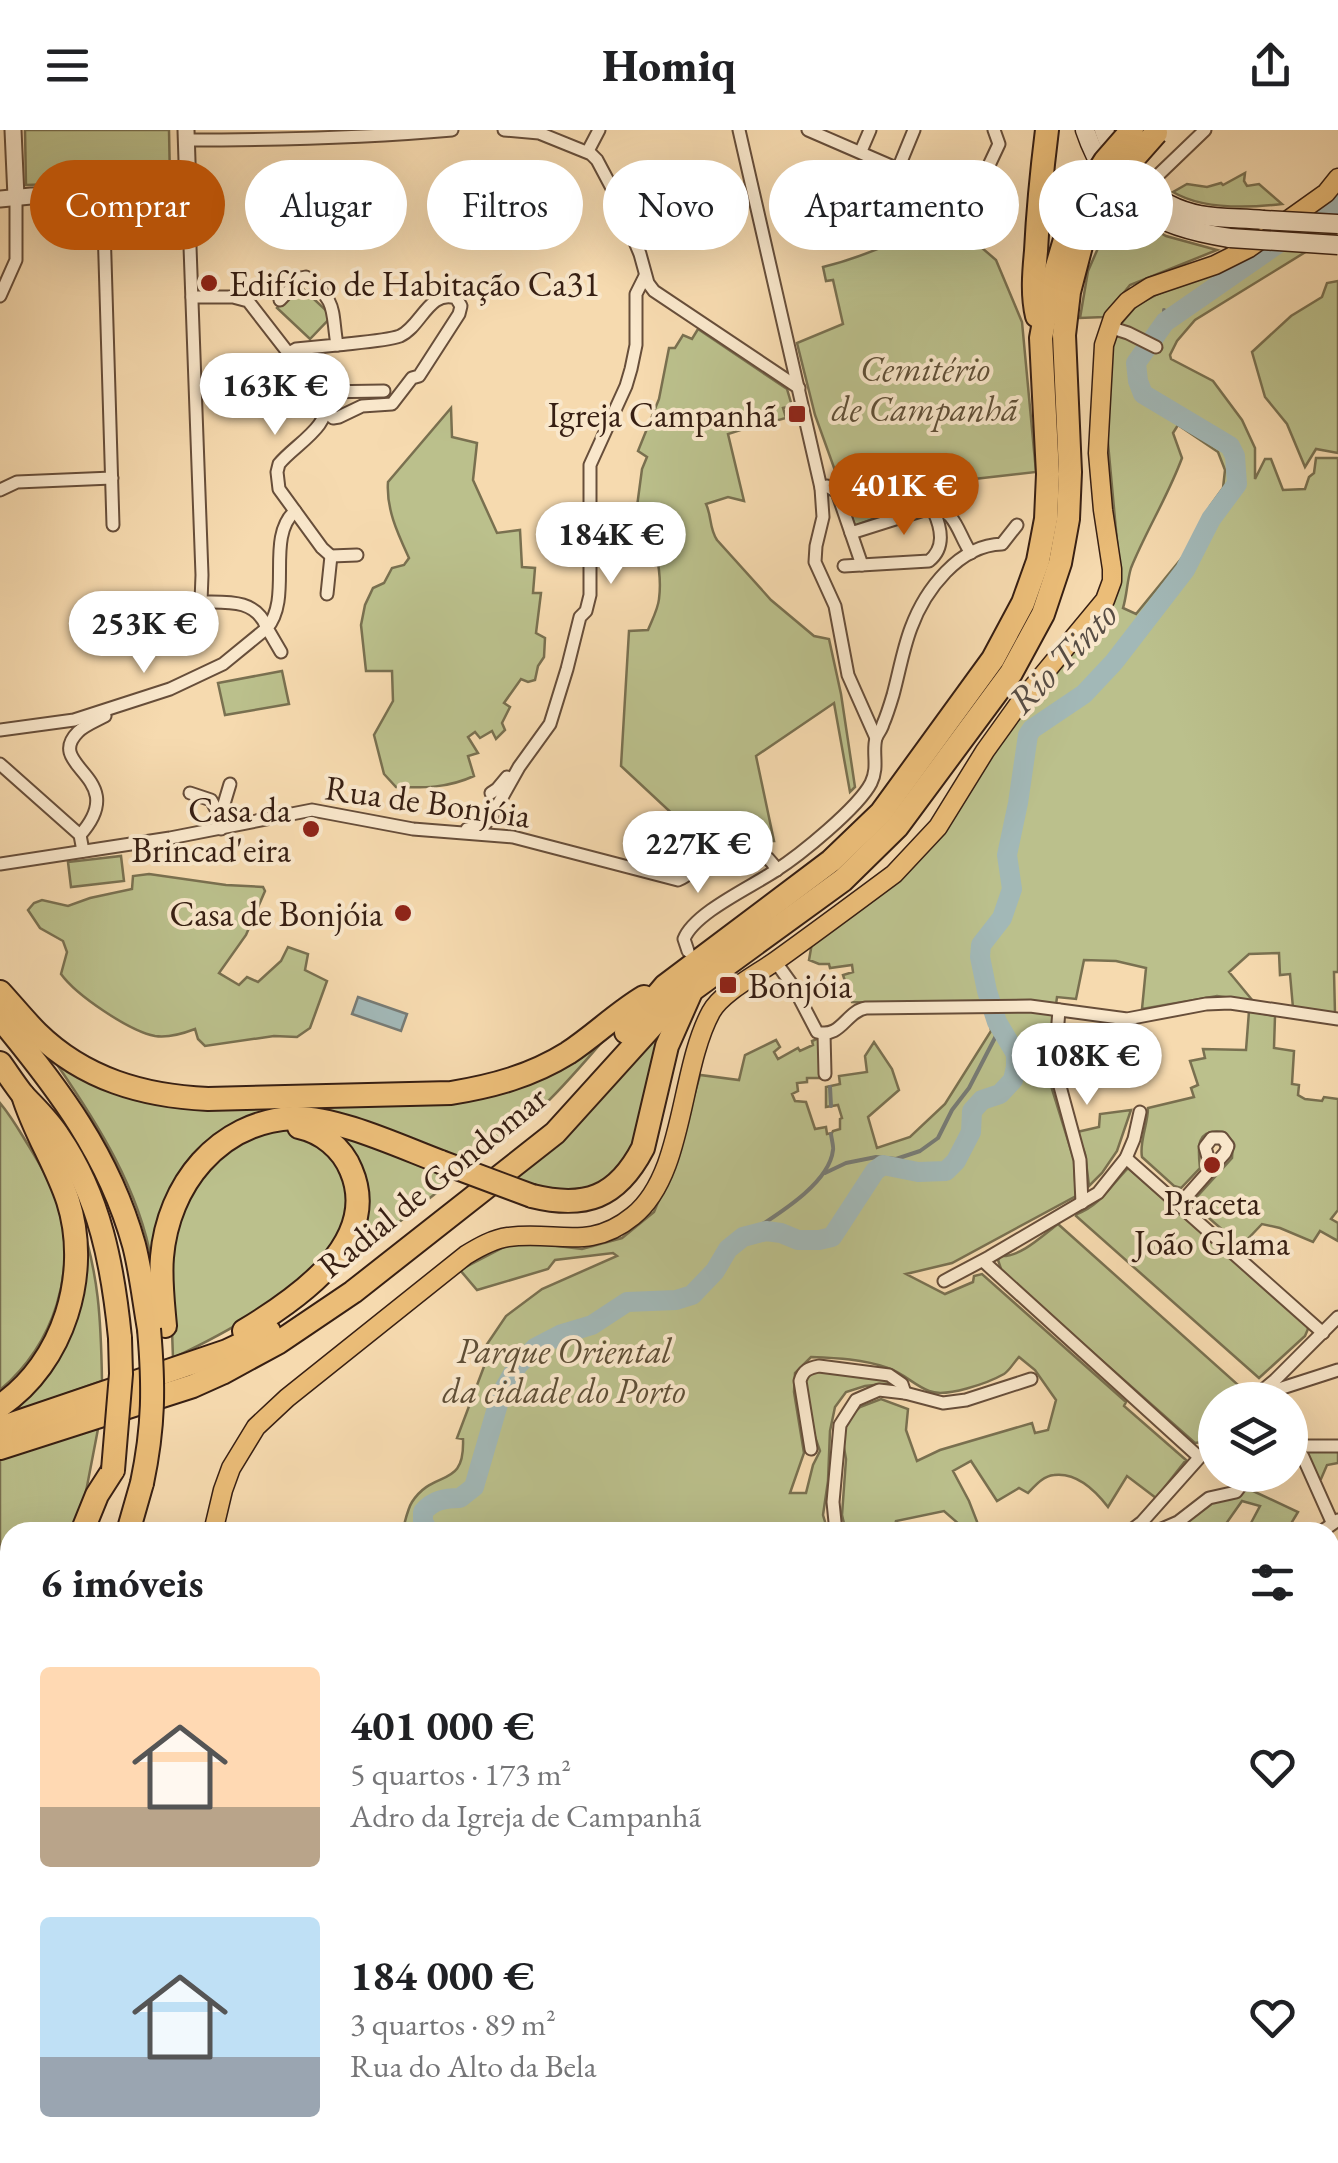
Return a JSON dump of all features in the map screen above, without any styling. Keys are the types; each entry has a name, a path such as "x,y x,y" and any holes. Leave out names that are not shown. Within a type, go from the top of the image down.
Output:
{"highway":[{"path":"1041,338 1034,303 1047,130"},
{"name":"Radial de Gondomar","path":"1106,160 1132,130"},
{"name":"Radial de Gondomar","path":"1132,160 1157,132"},
{"name":"Radial de Gondomar","path":"0,1428 228,1352 275,1328 346,1278 545,1123 665,986 831,862 880,812 993,659 1023,603 1038,561 1046,519 1048,474 1041,338 1062,250"},
{"name":"Radial de Gondomar","path":"0,1448 222,1374 280,1342 353,1292 555,1133 662,1015 843,880 897,827 1011,673 1043,614 1060,563 1068,519 1070,472 1064,334 1080,250"},
{"path":"0,992 38,1034 85,1070 146,1093 208,1099 450,1092 489,1086 545,1067 665,986"},
{"path":"157,1328 162,1252 180,1192 196,1166 219,1144 248,1129 294,1118 332,1124 532,1196 566,1202 597,1197 610,1190 635,1164 643,1148 667,1046 691,992"},
{"path":"0,1018 53,1082 110,1179 135,1248 165,1358 154,1384 150,1444 131,1522"},
{"path":"0,1064 58,1135 88,1187 108,1254 116,1292 121,1374 112,1496 103,1522"},
{"path":"0,1406 30,1380 58,1337 76,1276 75,1236 68,1200 30,1119 23,1095"},
{"path":"191,1363 258,1322 326,1270 353,1229 358,1194 344,1156 334,1144 306,1128 266,1124"},
{"path":"86,1522 97,1494 113,1470"}],"main road":[{"path":"1085,130 1106,175 1135,206 1178,228 1230,238 1338,245"},
{"path":"1104,130 1118,160"},
{"path":"215,1522 231,1468 256,1427 435,1279 483,1245 505,1237 598,1236 624,1223 645,1206 659,1183 671,1149 699,1041 719,995 776,961 894,874 947,815 985,751 1018,706 1105,600 1112,569 1100,491 1098,438 1104,345 1108,327 1120,309 1150,287 1215,265 1249,248 1326,192 1338,178"},
{"path":"1173,205 1201,215 1338,224"}],"street":[{"path":"0,296 16,260 8,190 13,130"},
{"path":"187,160 186,135 292,140 452,130"},
{"path":"504,130 539,134 588,151 614,192 654,291 799,388"},
{"path":"588,151 599,130"},
{"path":"688,951 684,939 692,926 777,870 830,827 864,795 877,766 876,738 848,676 834,606 816,562 823,517 821,488 739,130"},
{"path":"808,130 880,160"},
{"path":"861,151 870,130"},
{"path":"902,160 914,130"},
{"path":"991,160 998,144 994,130"},
{"path":"1173,161 1206,130"},
{"path":"105,250 113,525"},
{"path":"190,250 201,602 247,605 256,611 281,652"},
{"path":"491,793 524,760 550,724 580,617 586,610 591,567 590,465 631,369 636,344 636,294 645,276"},
{"path":"280,300 306,277 328,298 336,315 337,345"},
{"path":"192,297 248,301 324,399 327,413 333,418 362,406 392,404 412,378 420,376 461,306 456,298 448,296 434,301 402,335 289,353"},
{"path":"1108,327 1156,348"},
{"path":"318,392 384,391"},
{"path":"327,413 279,464 278,490 331,556 356,556"},
{"path":"0,490 17,482 112,478"},
{"path":"821,488 830,486 837,492 862,565"},
{"path":"851,533 938,508 949,513 972,552"},
{"path":"844,566 931,560 938,550 941,533 934,512 927,509"},
{"path":"0,730 74,720 170,689 223,664 274,621 284,522 295,511"},
{"path":"876,738 915,620 928,594 961,558 988,545 1002,544 1017,525"},
{"path":"328,594 331,556"},
{"path":"80,834 94,816 97,795 94,784 72,758 72,742 79,731 132,702"},
{"path":"459,834 490,820 524,760"},
{"path":"0,764 80,834 83,850"},
{"path":"221,830 221,814 230,784"},
{"path":"190,793 208,798 221,814"},
{"name":"Rua de Bonjóia","path":"0,864 221,830 312,810 413,829 518,838 669,879 682,880 710,858 744,848 766,854 777,870"},
{"path":"776,961 818,1032 824,1034 835,1031 861,1009 1030,1006 1127,1018 1206,1004 1230,1004 1338,1020"},
{"path":"1059,1010 1058,1079 1080,1160 1082,1203"},
{"path":"824,1034 825,1074"},
{"path":"944,1281 1098,1193 1126,1158 1140,1112"},
{"path":"1126,1158 1323,1333"},
{"path":"1179,1205 1211,1168"},
{"path":"982,1261 1198,1456"},
{"path":"1284,1382 1338,1317"},
{"path":"812,1449 800,1381 808,1369 819,1366 889,1375 902,1384 905,1393"},
{"path":"1302,1382 1338,1370"},
{"path":"835,1522 833,1502 840,1425 856,1400 879,1390 943,1404 1031,1380"},
{"path":"1308,1445 1338,1446"},
{"path":"1139,1522 1198,1458"},
{"path":"1308,1473 1335,1521"},
{"path":"1178,1522 1209,1498 1236,1492"}],"green space":[{"path":"25,130 169,130 170,160 30,160 30,185 26,185"},
{"path":"1245,173 1247,186 1259,184 1282,204 1212,205 1173,192 1187,184 1223,185"},
{"name":"Parque Oriental da cidade do Porto","path":"1338,198 1338,232 1195,320 1170,355 1213,381 1242,420 1255,448 1255,479 1265,459 1271,459 1283,490 1305,489 1314,473 1316,458 1338,458 1335,1014 1293,1008 1290,974 1280,975 1279,953 1249,954 1229,972 1253,1001 1217,996 1142,1009 1146,968 1116,961 1084,960 1076,999 1057,997 1047,1073 1074,1160 1076,1196 952,1263 906,1274 945,1294 982,1274 1186,1460 1156,1498 1127,1476 1108,1507 1085,1484 1062,1475 1046,1477 1028,1493 1019,1488 997,1501 971,1461 953,1471 977,1522 957,1522 944,1511 896,1522 844,1522 846,1459 840,1425 860,1407 881,1399 908,1409 906,1430 917,1461 940,1450 1032,1423 1035,1433 1048,1430 1056,1400 1035,1370 1019,1357 997,1378 936,1393 879,1365 811,1357 795,1373 794,1392 804,1453 790,1493 806,1493 820,1451 804,1382 810,1374 817,1371 884,1378 893,1383 846,1392 835,1407 825,1522 405,1522 410,1505 421,1492 459,1466 463,1439 457,1438 485,1364 479,1356 506,1316 542,1289 617,1256 613,1253 555,1260 548,1269 477,1290 460,1270 508,1245 582,1249 622,1238 654,1212 676,1159 700,1075 739,1080 745,1055 776,1040 780,1047 774,1052 778,1059 813,1045 812,1041 819,1038 822,1078 797,1083 798,1091 792,1094 795,1101 806,1102 815,1129 826,1127 827,1134 840,1129 842,1118 838,1105 826,1107 826,1087 840,1084 839,1076 867,1072 865,1056 874,1042 892,1069 899,1090 868,1117 877,1148 910,1137 945,1104 991,1031 982,1001 852,1002 843,975 853,972 852,965 830,968 829,964 809,960 812,943 862,905 1112,603 1119,563 1107,432 1112,346 1120,325 1137,305 1213,272","holes":["1178,425 1218,452 1225,470 1223,488 1210,506 1194,543 1136,614 1123,608 1131,568 1182,458 1173,433"]},
{"path":"1173,238 1217,250 1130,285 1104,317 1080,318 1088,271 1097,250 1173,250"},
{"name":"Cemitério de Campanhã","path":"875,250 984,250 996,260 1022,322 1036,472 974,479 855,526 815,415 797,343 843,324 833,280 826,281 823,267"},
{"path":"1338,281 1338,453 1316,449 1305,467 1287,424 1265,397 1252,352 1291,316 1322,297 1327,283"},
{"path":"299,285 332,316 310,339 277,308"},
{"path":"698,329 787,389 792,406 783,408 786,418 757,426 753,415 742,417 744,429 728,434 744,501 728,497 706,504 717,540 771,600 814,636 829,639 855,787 850,792 834,703 756,756 774,841 726,842 709,848 621,766 629,631 648,630 660,590 653,541 636,514 647,457 638,451 659,399 669,348 675,348 683,335 692,339"},
{"path":"451,408 452,437 477,443 473,480 497,533 520,530 522,567 535,568 533,593 541,593 536,633 545,638 544,657 535,680 521,679 504,703 510,707 502,723 505,730 496,739 492,731 480,738 475,732 468,737 478,753 468,756 474,776 436,786 396,787 384,774 374,735 393,701 392,671 366,671 361,625 373,588 384,583 392,568 404,565 409,558 391,512 388,482"},
{"path":"282,671 289,704 225,715 218,683"},
{"path":"121,856 124,881 71,887 68,862"},
{"path":"149,874 263,887 265,891 246,935 219,973 239,985 247,977 258,982 281,961 288,947 308,954 305,970 327,981 310,1028 297,1037 274,1036 205,1046 195,1029 175,1035 144,1033 78,992 61,974 67,952 63,941 40,928 28,910 42,900 68,906 132,889 133,876"},
{"path":"1249,1011 1275,1016 1274,1048 1294,1051 1292,1084 1299,1085 1298,1095 1322,1101 1324,1097 1338,1099 1338,1210 1331,1219 1338,1223 1338,1241 1320,1231 1313,1242 1262,1224 1241,1246 1194,1205 1194,1200 1232,1158 1233,1142 1223,1132 1207,1133 1200,1141 1200,1168 1181,1188 1142,1157 1148,1108 1194,1097 1191,1088 1198,1085 1190,1061 1205,1058 1203,1049 1246,1050"},
{"path":"674,1014 640,1129 618,1174 574,1196 507,1178"},
{"path":"619,1022 532,1117 471,1164 410,1144 244,1119 202,1145 177,1177 152,1263 127,1183 56,1063 137,1094 454,1095"},
{"path":"0,1103 52,1189 65,1254 57,1305 47,1329 19,1372 0,1390"},
{"path":"1131,1110 1117,1151 1089,1186 1085,1154 1077,1132 1099,1127 1100,1114"},
{"path":"326,1128 458,1176 324,1281 358,1220"},
{"path":"288,1129 317,1143 338,1164 347,1204 339,1236 309,1271 274,1301 173,1358 170,1275 175,1220 203,1167 251,1132"},
{"path":"1128,1168 1307,1325 1305,1336 1259,1378 1076,1216 1099,1200"},
{"path":"79,1215 98,1297 102,1381 0,1417 52,1354"},
{"path":"1058,1224 1235,1382 1198,1382 1198,1443 1002,1272 998,1260 1001,1256 1038,1240"},
{"path":"98,1429 77,1522 0,1522 0,1458 70,1434"},
{"path":"1308,1447 1338,1447 1338,1463 1327,1465 1317,1480 1308,1459"},
{"path":"1239,1492 1255,1492 1298,1512 1292,1522 1252,1522 1260,1506 1242,1501 1227,1522 1180,1522 1209,1503"}],"shaded area":[{"path":"358,997 407,1014 401,1031 352,1014"}],"waterway":[{"name":"Rio Tinto","path":"423,1522 427,1508 440,1500 460,1498 474,1487 501,1394 518,1365 535,1348 592,1325 627,1302 676,1300 692,1295 715,1271 728,1249 743,1237 766,1231 798,1240 832,1237 875,1171 883,1165 918,1172 946,1171 956,1161 971,1132 972,1111 982,1100 1000,1094 1013,1080 1016,1054 997,1022 980,957 981,945 1002,918 1012,889 1007,855 1028,735 1084,694 1114,662 1185,570 1211,519 1237,484 1235,456 1230,446 1143,394 1136,363 1165,322 1338,202"},
{"path":"1164,310 1165,322"},
{"path":"825,1173 846,1163 876,1157 896,1159 920,1151 938,1138 999,1030"},
{"path":"830,1087 831,1106"},
{"path":"743,1237 783,1211 821,1176 833,1150 831,1134"}],"place":[{"name":"Edifício de Habitação Ca31","path":"209,283"},
{"name":"Igreja Campanhã","path":"797,414"},
{"name":"Casa da Brincad'eira","path":"311,829"},
{"name":"Casa de Bonjóia","path":"403,913"},
{"name":"Bonjóia","path":"728,985"},
{"name":"Praceta João Glama","path":"1212,1165"}]}
